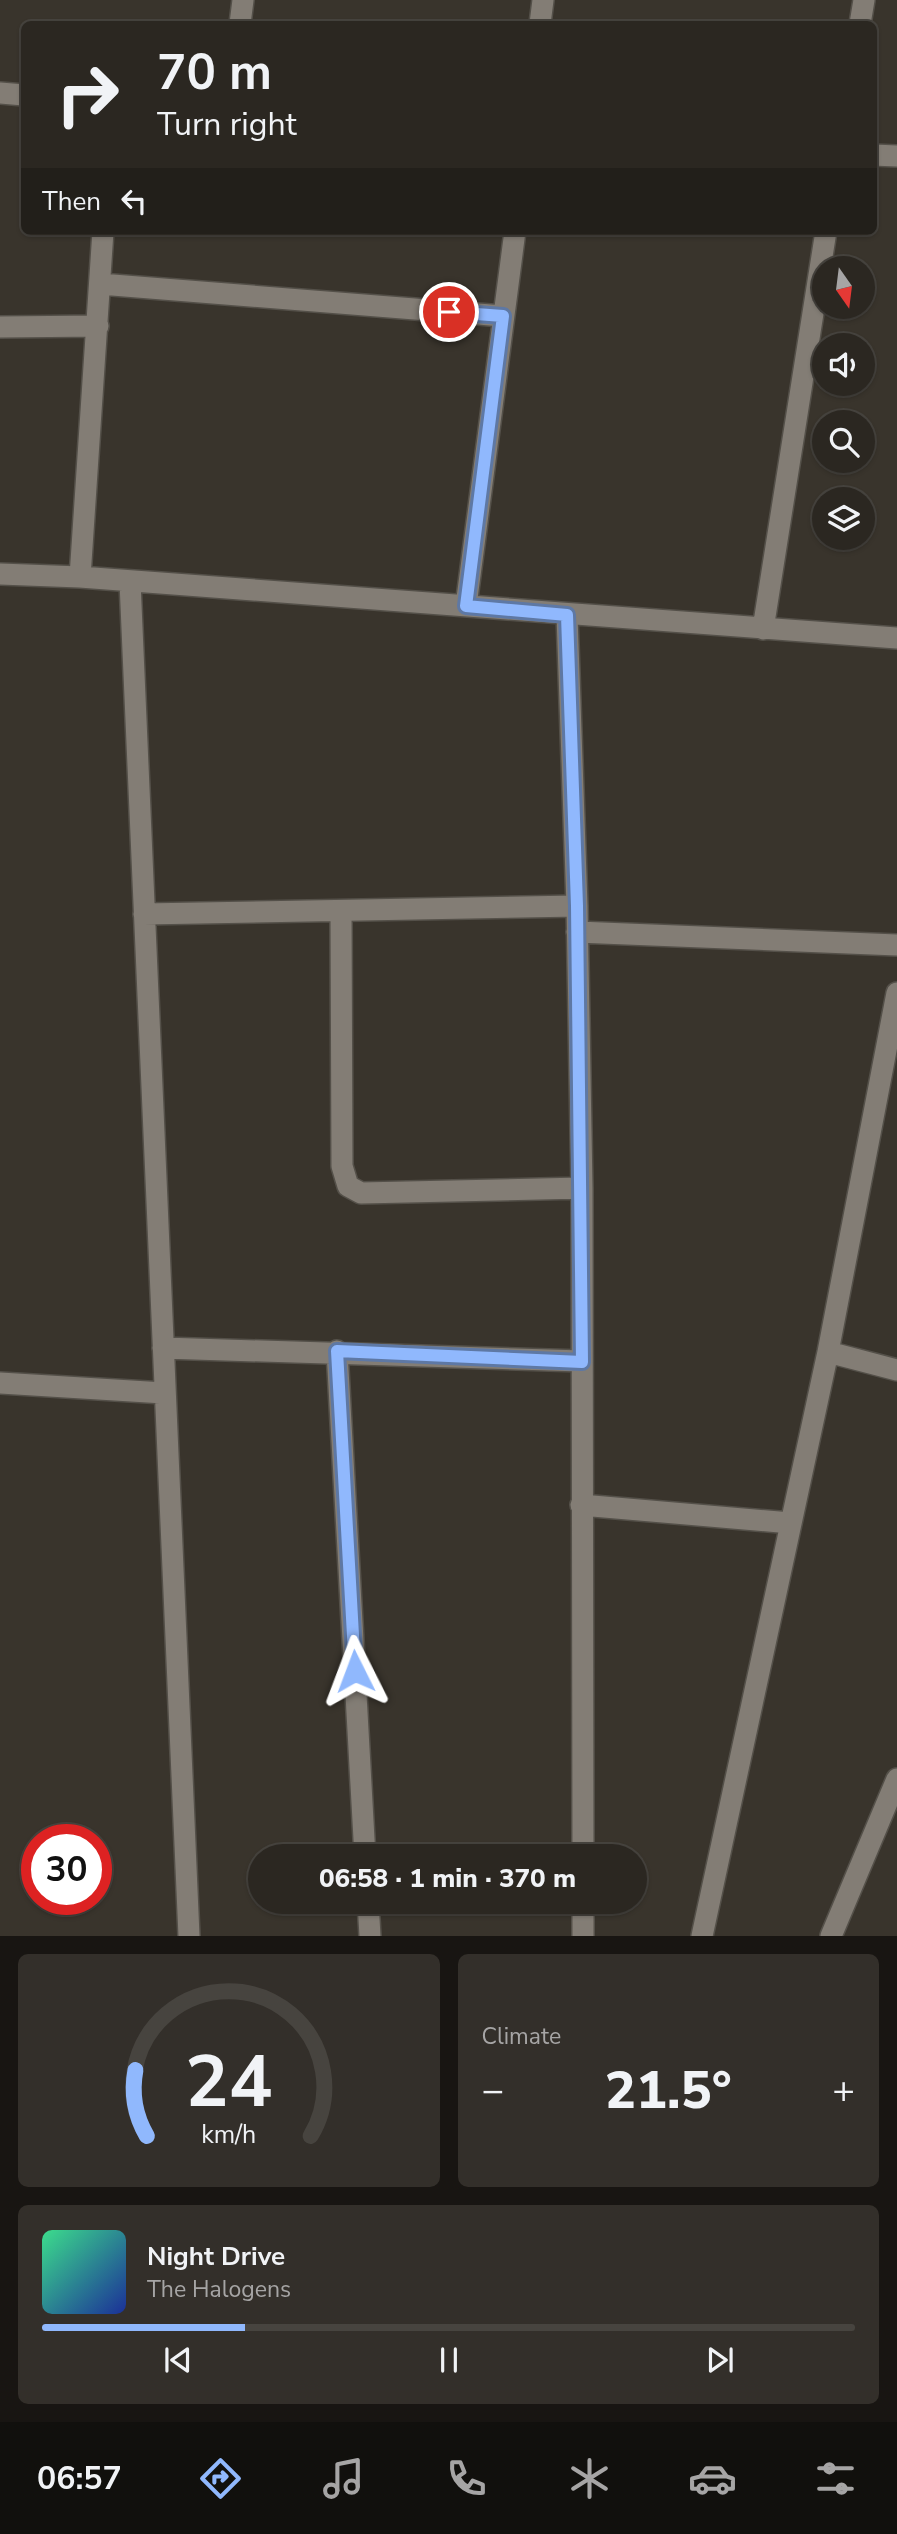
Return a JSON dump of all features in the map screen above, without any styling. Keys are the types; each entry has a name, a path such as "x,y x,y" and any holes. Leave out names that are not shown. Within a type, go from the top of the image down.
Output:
{"street":[{"path":"240,21 243,0"},
{"path":"540,21 543,0"},
{"path":"860,21 864,0"},
{"path":"0,93 21,94"},
{"path":"877,155 897,156"},
{"path":"79,577 103,235"},
{"path":"466,606 513,235"},
{"path":"763,629 825,235"},
{"path":"100,284 503,316"},
{"path":"0,327 98,326"},
{"path":"0,574 79,577 897,638"},
{"path":"130,582 163,1392 189,1936"},
{"path":"567,615 578,932 582,1188 583,1844"},
{"path":"144,914 577,906"},
{"path":"341,911 342,1166 348,1186 362,1193 582,1188"},
{"path":"578,932 897,945"},
{"path":"702,1936 828,1352 897,993"},
{"path":"163,1348 337,1351 582,1362"},
{"path":"337,1351 364,1844"},
{"path":"828,1352 897,1370"},
{"path":"0,1383 163,1392"},
{"path":"582,1505 791,1523"},
{"path":"831,1936 897,1779"},
{"path":"369,1914 370,1936"},
{"path":"583,1914 583,1936"}],"route":[{"path":"355,1671 337,1351 582,1362 577,906 567,615 466,606 503,316 449,312"}]}
